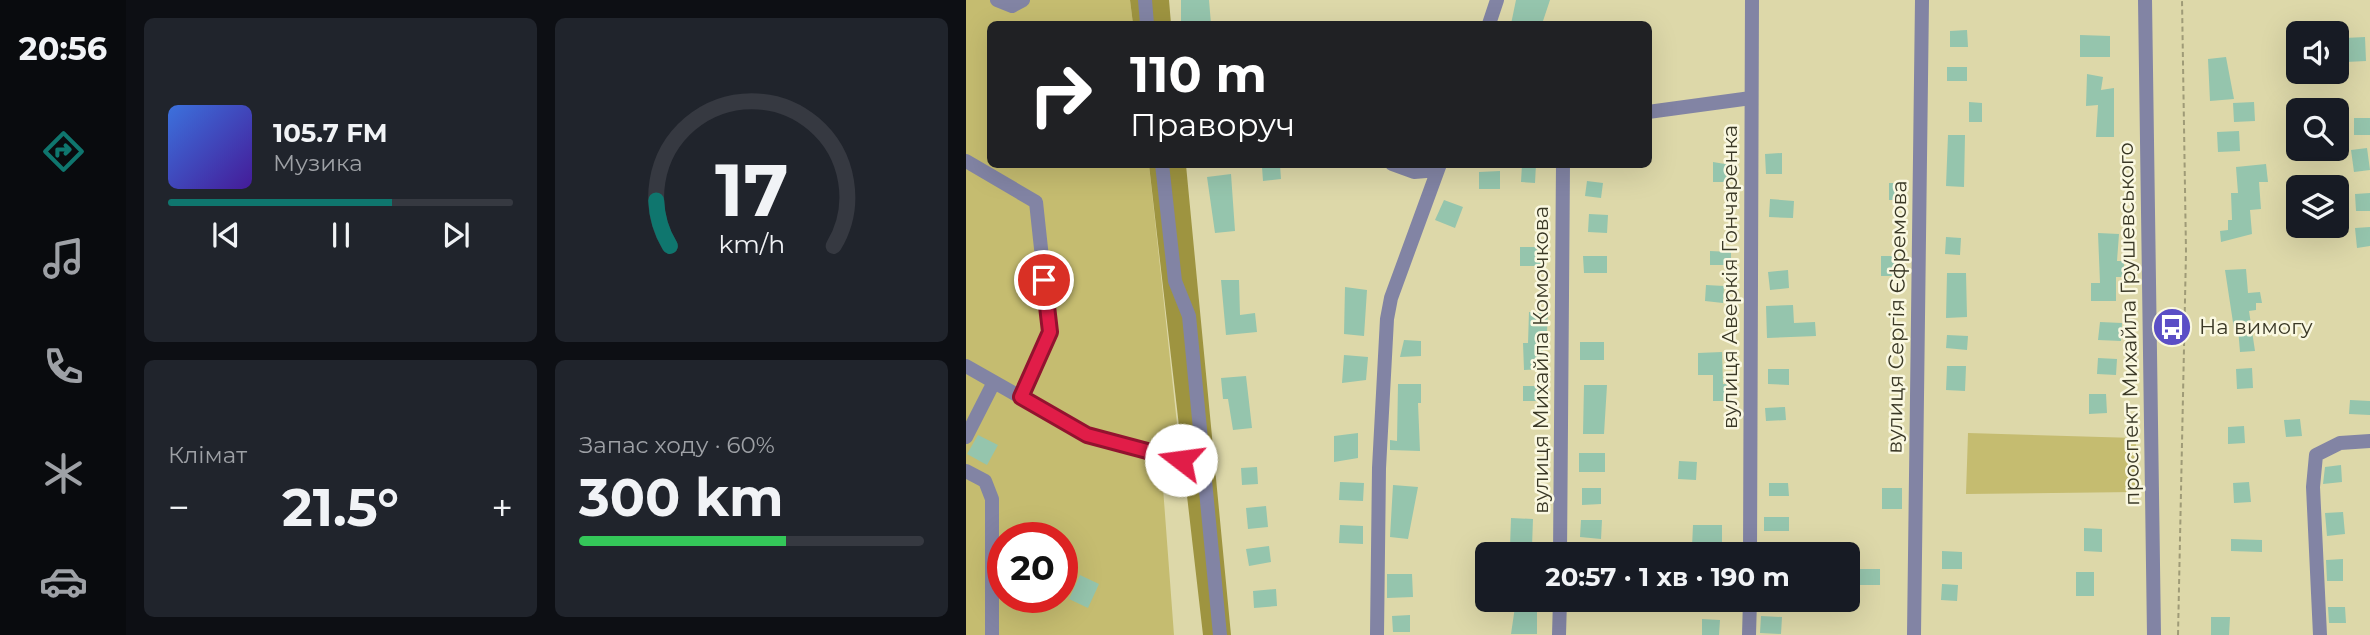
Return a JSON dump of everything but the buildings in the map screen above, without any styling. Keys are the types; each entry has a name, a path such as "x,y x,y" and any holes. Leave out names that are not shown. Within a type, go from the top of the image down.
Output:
{"street":[{"path":"997,0 1012,6 1023,0"},
{"path":"1145,0 1147,21"},
{"path":"1490,21 1497,0"},
{"name":"вулиця Аверкія Гончаренка","path":"1751,542 1752,0"},
{"name":"вулиця Сергія Єфремова","path":"1914,635 1922,0"},
{"name":"проспект Михайла Грушевського","path":"2146,4 2154,635"},
{"path":"1652,111 1751,99"},
{"path":"966,161 1036,202 1050,332 1021,397"},
{"path":"1162,168 1175,281 1189,316 1220,635"},
{"path":"1403,168 1414,172 1434,168"},
{"path":"1377,635 1379,468 1387,319 1391,298 1439,168"},
{"name":"вулиця Михайла Комочкова","path":"1560,542 1563,168"},
{"path":"966,366 1087,435 1204,466"},
{"path":"966,437 994,383"},
{"path":"2320,635 2313,487 2316,455 2340,443 2370,441"},
{"path":"966,471 985,481 992,499 992,635"},
{"path":"1559,635 1560,612"},
{"path":"1749,635 1750,612"}],"path":[{"path":"2178,635 2186,252 2182,0"}],"shaded area":[{"path":"966,0 1130,0 1133,21 987,21 987,168 1149,168 1179,442 1161,461 1174,635 966,635"},
{"path":"1130,0 1169,0 1171,21 1133,21"},
{"path":"1149,168 1186,168 1231,635 1203,635"},
{"path":"1968,433 2136,438 2135,492 1966,494"}],"place":[{"name":"На вимогу","path":"2172,327"}],"route":[{"path":"1044,280 1050,332 1021,397 1087,435 1181,460"}]}
